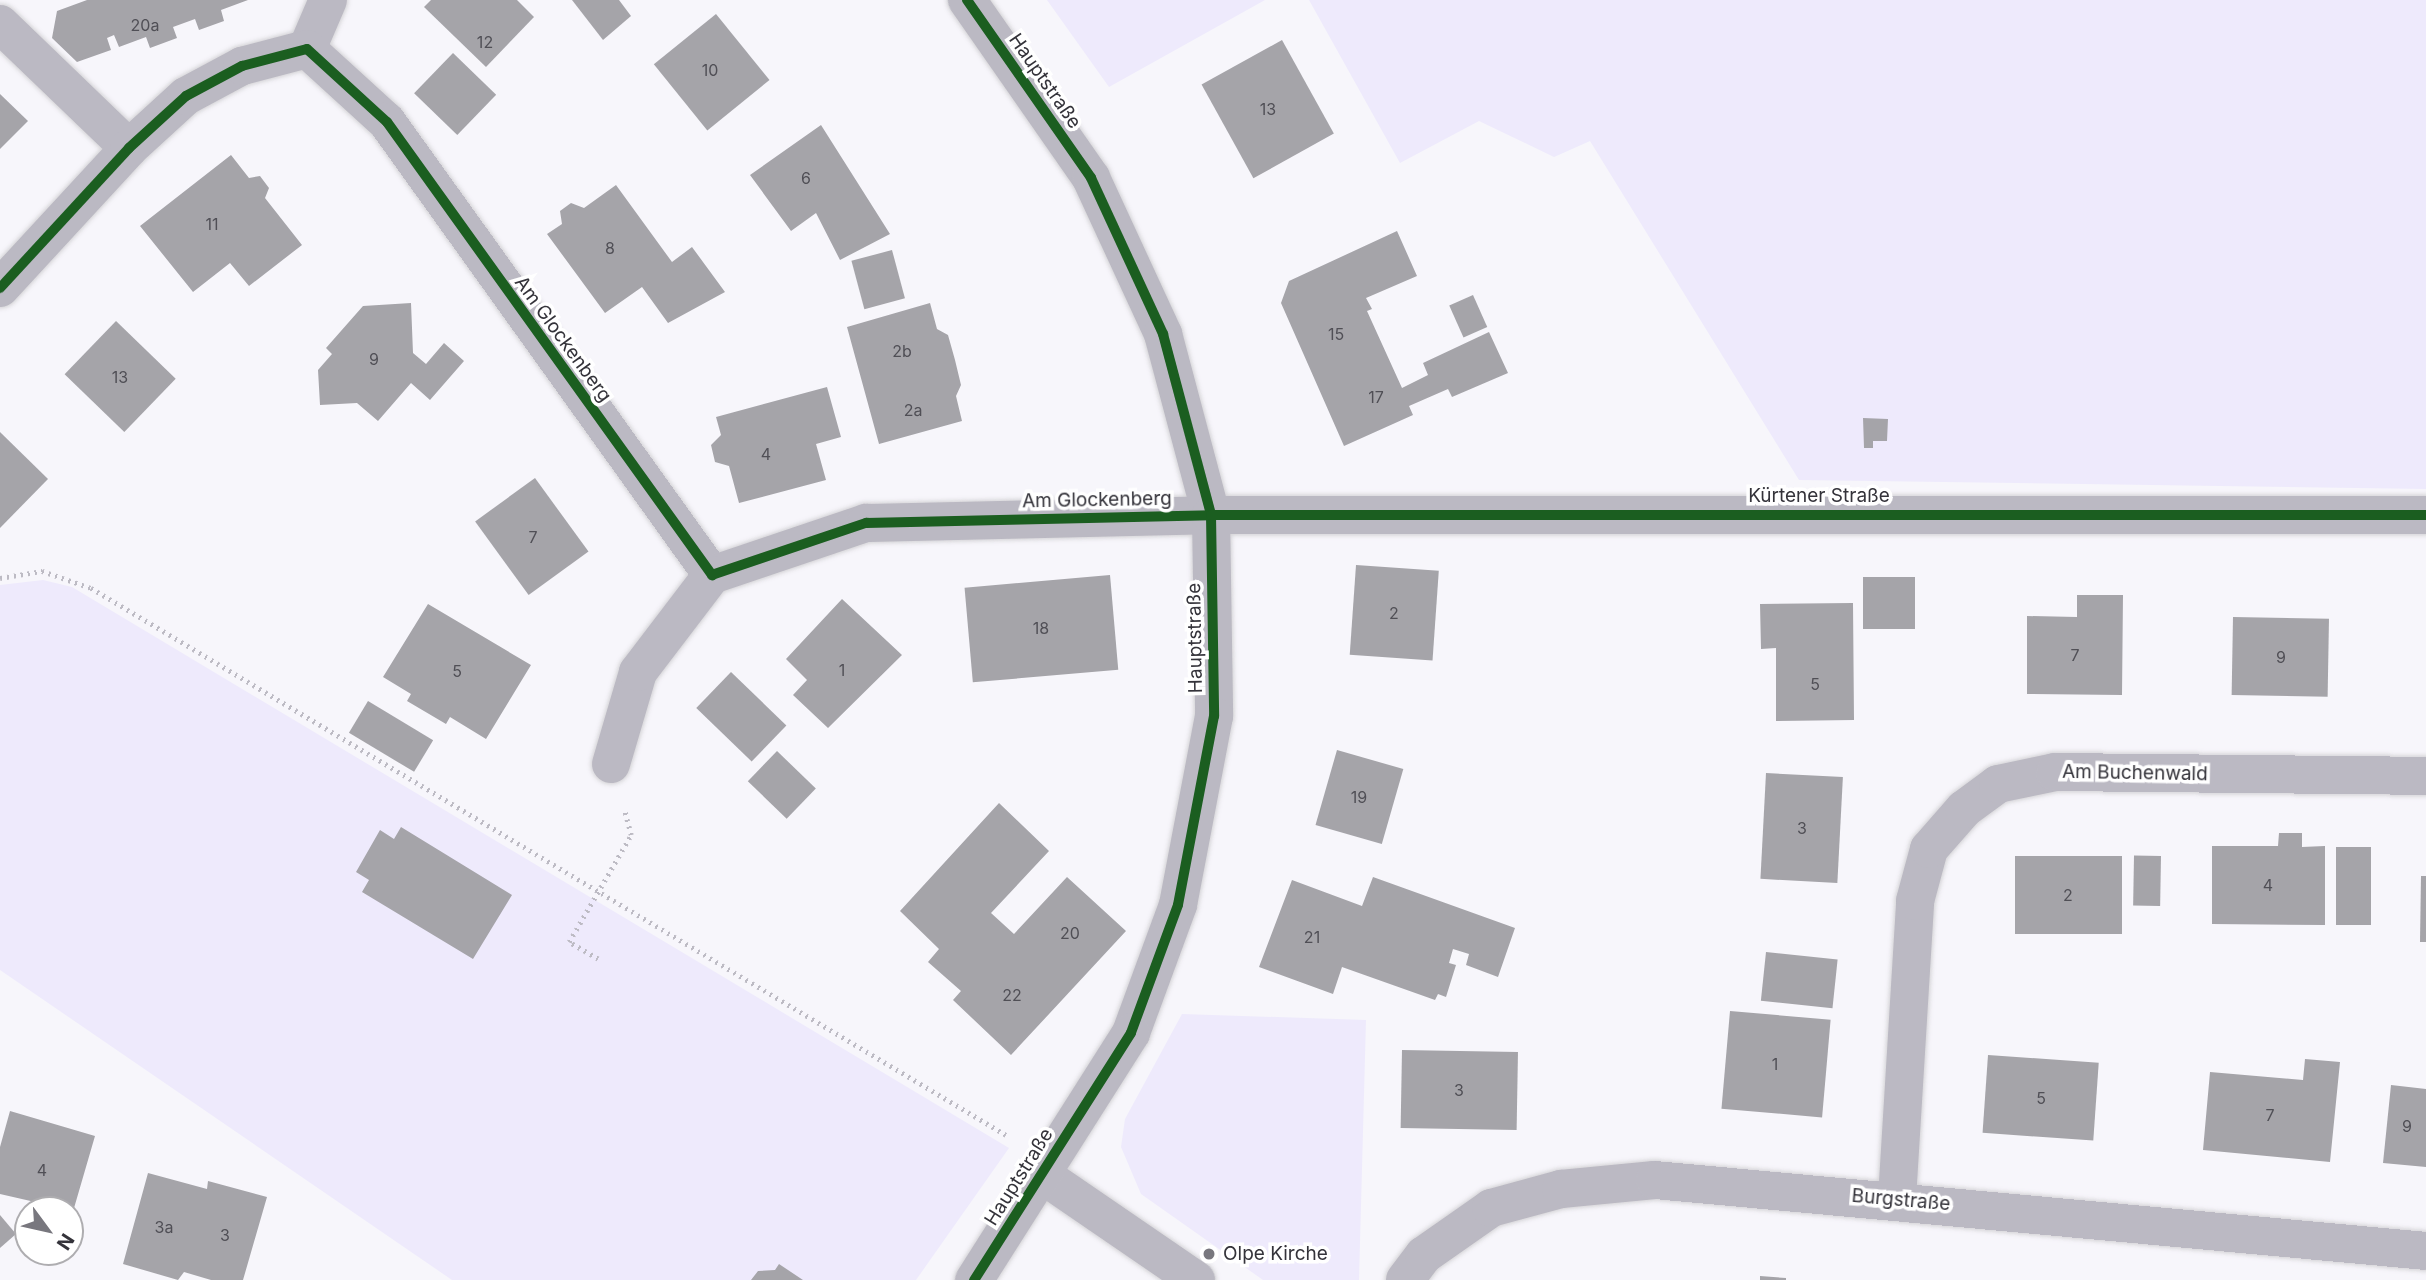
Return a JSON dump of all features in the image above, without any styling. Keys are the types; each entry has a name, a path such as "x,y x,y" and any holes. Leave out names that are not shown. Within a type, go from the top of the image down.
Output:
{"street":[{"path":"0,288 129,148 186,96 242,66 307,49 328,0"},
{"name":"Hauptstraße","path":"967,0 1091,178 1163,334 1212,515 1214,716 1178,905 1130,1033 974,1280"},
{"path":"0,24 129,148"},
{"name":"Am Glockenberg","path":"307,49 387,122 712,575 866,523 1212,515"},
{"name":"Kürtener Straße","path":"1212,515 2426,515"},
{"path":"611,764 638,672 712,575"},
{"name":"Am Buchenwald","path":"1897,1199 1915,901 1929,849 1964,809 1998,784 2056,772 2426,776"},
{"path":"1041,1174 1196,1280"},
{"name":"Burgstraße","path":"1405,1280 1424,1255 1491,1208 1561,1189 1655,1180 1897,1199 2426,1251"}],"path":[{"path":"0,578 42,571 91,588 1017,1142 1041,1174"},
{"path":"598,959 569,942 631,835 611,764"}],"shaded area":[{"path":"1047,0 1265,0 1109,87"},
{"path":"1309,0 2426,0 2426,489 1799,480 1590,141 1554,157 1479,121 1400,163"},
{"path":"43,580 72,587 1009,1148 916,1280 452,1280 0,970 0,585"},
{"path":"1182,1014 1366,1020 1359,1280 1263,1280 1141,1194 1121,1147 1125,1119"}],"building":[{"path":"87,0 248,0 221,10 224,21 199,30 195,19 173,27 177,38 150,48 146,37 119,47 114,35 107,38 111,50 77,62 52,38 57,11"},
{"path":"431,0 517,0 534,17 486,67 424,7"},
{"path":"572,0 619,0 631,16 603,40"},
{"path":"716,14 769,80 707,130 654,64"},
{"path":"1282,40 1334,134 1253,178 1202,85"},
{"path":"453,53 496,95 457,135 414,93"},
{"path":"0,94 28,121 0,149"},
{"path":"821,125 890,234 840,260 816,213 791,231 750,175"},
{"path":"231,155 249,178 260,176 269,188 265,198 302,245 249,286 230,263 193,292 140,226"},
{"path":"616,185 672,262 692,247 725,292 668,323 642,287 605,313 547,234 562,224 560,211 571,203 584,208"},
{"path":"1397,231 1417,276 1366,298 1372,309 1367,311 1402,388 1428,375 1423,363 1489,332 1508,373 1452,397 1448,389 1409,406 1413,415 1344,446 1281,303 1289,281"},
{"path":"892,250 905,298 864,309 851,261"},
{"path":"1473,295 1487,327 1463,338 1449,306"},
{"path":"411,303 413,353 426,364 444,343 464,361 430,400 411,383 378,421 357,403 320,405 318,370 332,354 326,348 363,306"},
{"path":"930,303 937,329 948,335 955,360 961,385 956,396 962,421 879,444 847,327"},
{"path":"116,321 176,379 124,432 65,374"},
{"path":"827,387 841,437 816,444 826,480 739,503 729,466 715,462 711,445 721,435 716,417"},
{"path":"1863,418 1888,419 1887,441 1873,441 1873,448 1864,448"},
{"path":"0,432 48,479 0,528"},
{"path":"535,478 588,552 529,595 475,521"},
{"path":"1356,565 1439,571 1433,661 1350,655"},
{"path":"1110,575 1118,670 973,682 965,588"},
{"path":"1863,577 1915,577 1915,629 1863,629"},
{"path":"2077,595 2123,595 2122,695 2027,694 2027,616 2077,617"},
{"path":"842,599 902,655 828,728 793,695 807,680 786,659"},
{"path":"1853,603 1854,720 1776,721 1776,648 1761,649 1760,604"},
{"path":"428,604 531,665 486,739 450,717 446,724 407,701 411,694 383,677"},
{"path":"2233,617 2329,619 2328,697 2232,695"},
{"path":"731,672 786,725 752,761 696,708"},
{"path":"368,701 433,740 414,772 349,733"},
{"path":"1337,750 1403,769 1382,844 1316,825"},
{"path":"777,751 816,789 787,819 748,781"},
{"path":"1766,773 1843,777 1837,883 1760,879"},
{"path":"999,803 1049,851 991,913 1014,934 1067,877 1126,931 1011,1055 953,1000 961,991 928,962 939,949 900,911"},
{"path":"401,827 512,895 473,959 362,892 369,880 356,872 380,830 394,839"},
{"path":"2279,833 2302,833 2302,847 2325,846 2325,925 2212,924 2212,846 2278,846"},
{"path":"2336,847 2371,847 2371,925 2336,925"},
{"path":"2015,856 2122,856 2122,934 2015,934"},
{"path":"2134,856 2161,856 2160,906 2133,906"},
{"path":"2421,876 2426,876 2426,942 2420,942"},
{"path":"1373,877 1515,928 1498,977 1466,965 1469,954 1453,949 1449,963 1456,965 1446,997 1438,994 1435,1000 1342,967 1333,994 1259,967 1292,880 1362,906"},
{"path":"1766,952 1838,960 1832,1008 1761,1001"},
{"path":"1730,1011 1831,1020 1822,1117 1721,1109"},
{"path":"1402,1050 1518,1052 1517,1130 1401,1128"},
{"path":"1988,1055 2099,1063 2093,1141 1983,1133"},
{"path":"2305,1059 2340,1062 2330,1162 2203,1150 2210,1072 2303,1080"},
{"path":"2391,1085 2426,1089 2426,1167 2383,1163"},
{"path":"10,1111 95,1136 78,1196 14,1197 0,1194 0,1147"},
{"path":"148,1173 207,1189 208,1181 267,1197 243,1280 211,1280 184,1272 178,1280 123,1264"},
{"path":"0,1215 14,1232 14,1236 0,1248"},
{"path":"779,1264 803,1280 751,1280 758,1271 775,1270"},
{"path":"1760,1276 1786,1278 1786,1280 1760,1280"}],"cycle path":[{"path":"967,0 1091,178 1163,334 1211,515 1214,716 1178,905 1131,1033 974,1280"},
{"path":"0,288 129,148 186,96 242,66 307,49 387,122 712,575 866,523 1211,515 2426,515"}],"place":[{"name":"Olpe Kirche","path":"1209,1254"}]}
